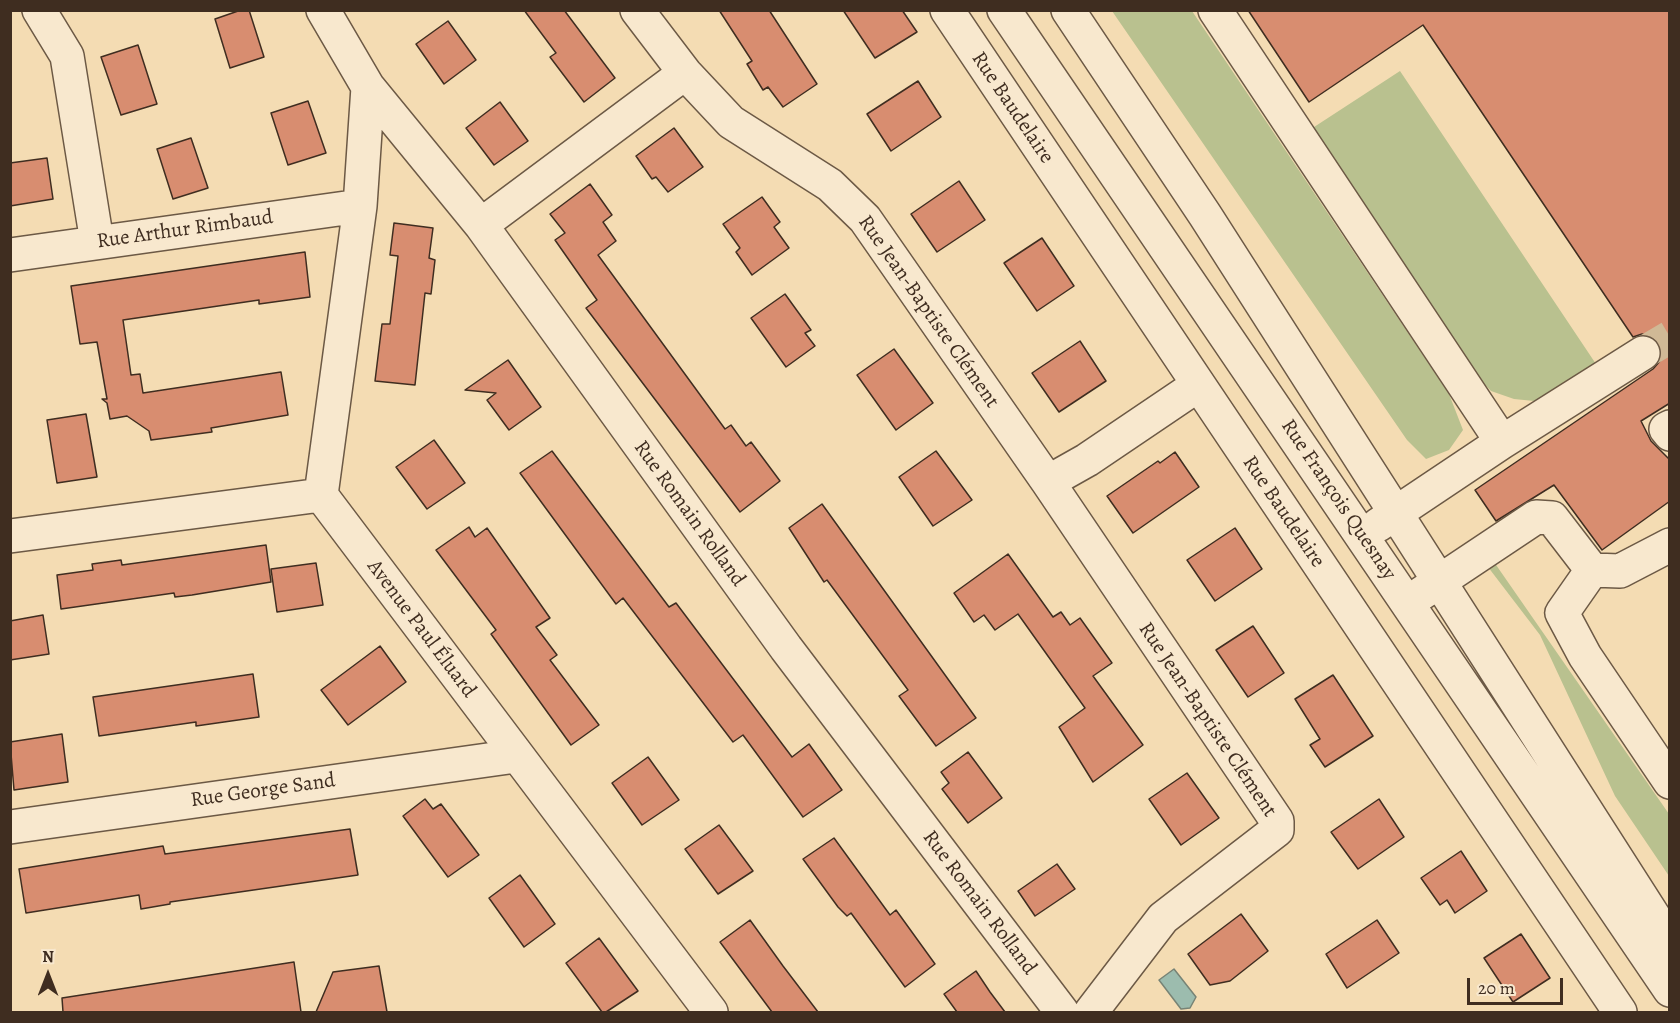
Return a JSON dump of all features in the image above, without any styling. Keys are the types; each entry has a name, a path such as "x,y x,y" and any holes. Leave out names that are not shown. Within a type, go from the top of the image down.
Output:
{"street":[{"path":"39,10 67,56 97,242"},
{"name":"Rue Romain Rolland","path":"323,10 368,87 481,225 786,648 1062,1012"},
{"name":"Rue Jean-Baptiste Clément","path":"637,10 685,73 731,122 830,184 864,219 1048,482 1276,821 1277,830 1163,918 1091,1012"},
{"name":"Rue Baudelaire","path":"947,10 1620,1012"},
{"name":"Rue François Quesnay","path":"1004,10 1670,990"},
{"name":"Rue François Quesnay","path":"1068,10 1205,215 1670,942"},
{"path":"1215,10 1502,442"},
{"path":"481,225 685,73"},
{"path":"10,536 321,495 360,206 368,87"},
{"name":"Rue Arthur Rimbaud","path":"10,255 360,206"},
{"path":"1362,535 1502,442 1643,353"},
{"path":"1048,482 1087,460 1198,385"},
{"path":"1670,427 1666,429 1670,434"},
{"name":"Avenue Paul Éluard","path":"321,495 711,1012"},
{"path":"1407,602 1536,518 1552,518 1592,570"},
{"path":"1592,570 1620,571 1670,545"},
{"path":"1592,570 1562,613 1585,656 1670,782"},
{"name":"Rue George Sand","path":"10,827 516,756"}],"green space":[{"path":"1112,11 1192,11 1449,394 1463,430 1449,450 1426,459 1407,440"},
{"path":"1400,71 1598,367 1550,398 1534,401 1514,399 1491,391 1475,374 1311,129"},
{"path":"1494,562 1669,814 1669,876 1615,796 1540,635 1488,567"}],"shaded area":[{"path":"1174,969 1196,997 1190,1008 1181,1009 1159,980"}],"building":[{"path":"241,10 249,10 264,57 230,68 215,19"},
{"path":"524,10 564,10 615,78 584,102 550,57 556,53"},
{"path":"719,10 769,10 817,84 783,107 768,87 763,90 747,64 752,61"},
{"path":"843,10 902,10 917,32 875,58"},
{"path":"1248,10 1670,10 1670,403 1641,421 1651,441 1670,460 1670,501 1602,550 1554,485 1496,521 1475,490 1653,369 1660,361 1662,352 1659,344 1651,336 1642,334 1633,337 1423,25 1309,102"},
{"path":"448,21 476,60 444,84 416,44"},
{"path":"138,45 157,104 121,115 101,57"},
{"path":"918,81 941,117 891,151 867,114"},
{"path":"308,101 326,153 288,165 271,113"},
{"path":"500,102 528,141 494,165 466,128"},
{"path":"674,128 703,167 668,192 656,177 652,179 636,156"},
{"path":"191,138 208,188 173,199 157,149"},
{"path":"47,158 53,199 10,206 10,163"},
{"path":"959,181 985,220 937,252 911,214"},
{"path":"590,184 612,215 603,222 616,241 598,255 725,429 731,425 746,446 751,442 780,481 740,512 586,308 597,300 555,240 565,233 550,214"},
{"path":"762,197 780,222 774,227 789,248 752,275 736,252 740,248 723,224"},
{"path":"394,223 433,228 429,258 435,260 431,294 425,293 415,385 375,381 382,324 390,324 398,256 390,255"},
{"path":"1042,238 1074,286 1037,311 1004,263"},
{"path":"305,252 310,297 259,304 259,300 123,320 131,375 140,374 143,393 281,372 288,415 211,428 212,432 151,440 149,431 127,416 110,419 107,403 102,399 107,399 97,342 80,344 71,286"},
{"path":"785,294 811,330 805,333 815,346 786,367 751,318"},
{"path":"1080,341 1106,381 1059,412 1032,373"},
{"path":"894,349 933,403 896,430 857,375"},
{"path":"508,360 541,407 509,430 487,400 496,393 465,390"},
{"path":"86,414 97,477 57,483 47,420"},
{"path":"434,440 465,483 427,509 396,467"},
{"path":"552,451 669,607 676,603 792,757 809,744 842,790 803,817 743,735 733,742 623,598 616,604 520,473"},
{"path":"936,451 972,500 933,526 899,477"},
{"path":"1175,452 1199,487 1133,533 1107,496"},
{"path":"822,504 976,718 936,746 899,696 908,690 827,580 824,582 789,528"},
{"path":"469,527 475,537 487,528 550,618 536,627 557,655 550,660 599,725 571,745 491,634 496,630 436,550"},
{"path":"1235,528 1262,569 1215,601 1187,560"},
{"path":"266,545 271,582 192,595 175,597 174,593 61,609 57,575 93,570 92,564 121,560 122,565"},
{"path":"1008,554 1053,617 1061,612 1070,625 1080,618 1112,663 1093,676 1143,745 1093,782 1059,727 1085,708 1018,614 995,630 984,615 974,622 954,593"},
{"path":"316,563 323,605 277,612 271,569"},
{"path":"43,615 49,654 10,660 10,621"},
{"path":"1253,626 1284,673 1248,697 1216,650"},
{"path":"380,646 406,682 348,725 321,690"},
{"path":"253,674 259,717 196,726 196,722 99,736 93,697"},
{"path":"1333,675 1373,736 1325,767 1310,745 1320,739 1295,699"},
{"path":"62,734 68,782 14,790 10,742"},
{"path":"968,752 1002,798 968,823 942,789 949,783 941,772"},
{"path":"648,757 679,800 642,825 612,783"},
{"path":"1187,773 1219,818 1181,845 1149,799"},
{"path":"425,799 433,809 441,804 479,855 448,877 403,816"},
{"path":"1379,799 1404,837 1358,869 1331,832"},
{"path":"719,825 753,871 718,894 685,849"},
{"path":"350,829 358,875 170,902 170,904 141,909 139,895 26,913 19,869 163,846 165,854"},
{"path":"834,838 890,915 896,910 935,964 905,987 851,913 847,916 838,907 803,859"},
{"path":"1461,851 1487,891 1455,913 1447,900 1440,905 1421,878"},
{"path":"1057,864 1075,889 1035,916 1018,891"},
{"path":"520,875 555,924 524,947 489,898"},
{"path":"1241,914 1268,951 1230,981 1210,985 1188,954"},
{"path":"750,920 818,1012 772,1012 720,942"},
{"path":"1377,920 1399,953 1347,988 1326,954"},
{"path":"1521,934 1550,978 1513,1002 1484,958"},
{"path":"599,938 638,991 606,1012 602,1012 566,963"},
{"path":"294,962 301,1012 63,1012 62,998"},
{"path":"379,966 387,1012 316,1012 333,972"},
{"path":"976,971 1005,1012 957,1012 944,994"}],"tunnel":[{"path":"1643,353 1670,337"}]}
